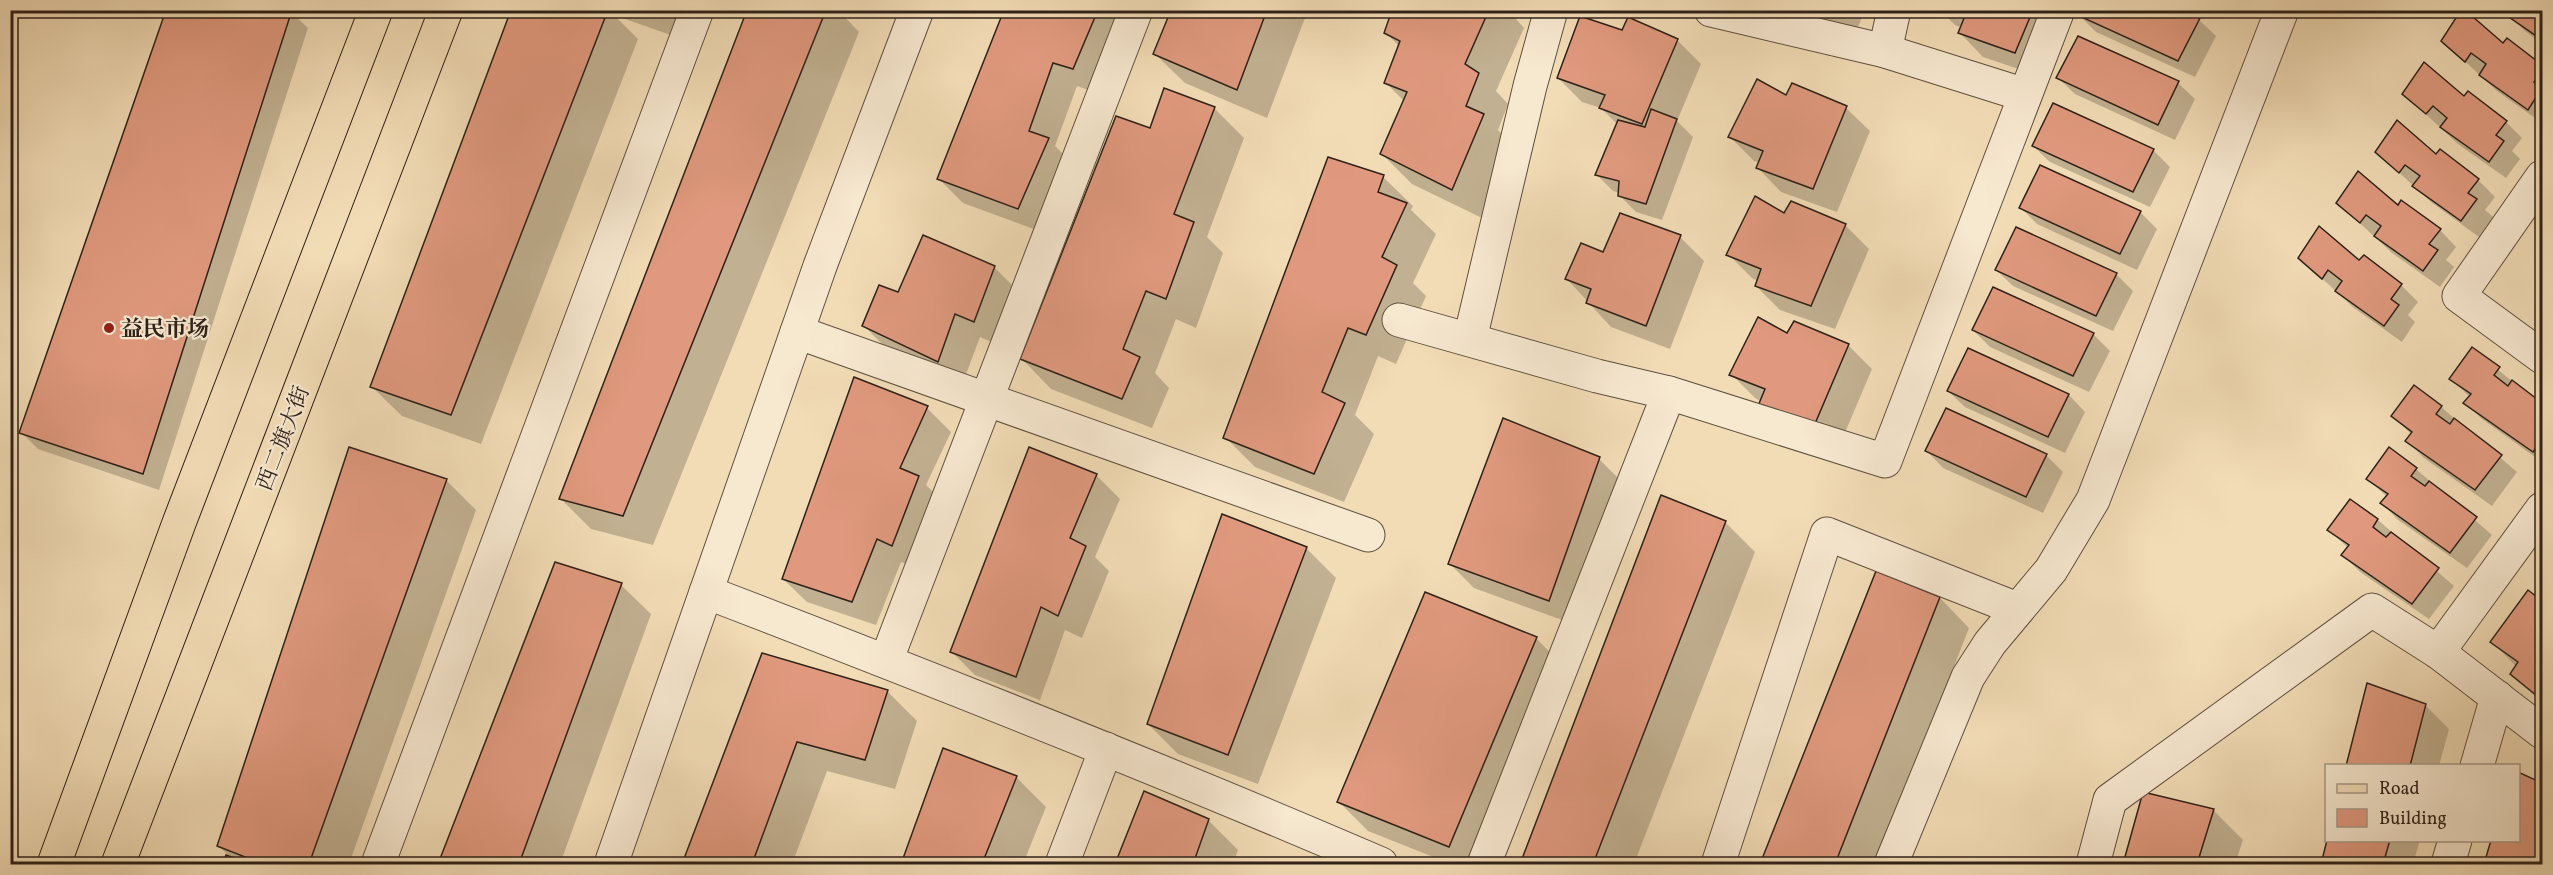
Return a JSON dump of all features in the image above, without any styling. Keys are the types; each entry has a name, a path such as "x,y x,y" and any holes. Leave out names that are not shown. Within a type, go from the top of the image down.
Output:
{"main road":[{"path":"54,864 179,523 376,10"},
{"name":"西二旗大街","path":"118,864 446,10"}],"street":[{"path":"378,864 697,10"},
{"path":"612,864 797,332 917,10"},
{"path":"885,661 1136,10"},
{"path":"1470,339 1530,86 1551,10"},
{"path":"1711,10 1885,51 2025,95"},
{"path":"1885,51 1894,10"},
{"path":"1399,320 1597,376 1669,393 1885,461 2058,10"},
{"path":"1891,864 1968,677 2017,609 2051,570 2093,501 2282,10"},
{"path":"2542,177 2459,296 2542,357"},
{"path":"797,332 1368,535"},
{"path":"1484,864 1669,393"},
{"path":"2438,652 2542,509"},
{"path":"1718,864 1827,534 2017,609"},
{"path":"706,592 1020,713 1381,864"},
{"path":"2093,864 2110,800 2372,610 2438,652 2542,732"},
{"path":"2477,764 2497,697"},
{"path":"1062,864 1106,749"},
{"path":"2448,864 2454,842"}],"building":[{"path":"166,10 292,10 143,474 19,433"},
{"path":"511,10 608,10 451,415 370,387"},
{"path":"652,10 674,10 672,17"},
{"path":"747,10 826,10 623,516 559,499"},
{"path":"1004,10 1098,10 1073,69 1053,63 1029,131 1049,138 1018,209 937,179"},
{"path":"1171,10 1267,10 1237,90 1153,54"},
{"path":"1392,10 1489,10 1465,64 1479,73 1466,106 1484,114 1452,190 1380,154 1407,92 1384,83 1400,41 1384,33"},
{"path":"1951,10 2033,10 2015,53 1958,33 1965,16"},
{"path":"2080,10 2183,10 2200,18 2178,61 2077,15"},
{"path":"2461,10 2465,10 2503,43 2507,38 2542,65 2542,71 2534,82 2542,88 2528,110 2479,75 2486,64 2471,53 2465,62 2441,41"},
{"path":"2509,10 2542,10 2542,40 2506,15"},
{"path":"1580,16 1622,30 1628,17 1678,39 1642,124 1599,108 1605,95 1557,78"},
{"path":"2078,36 2179,81 2158,125 2056,78"},
{"path":"2424,62 2464,96 2468,91 2507,121 2496,135 2504,141 2489,162 2440,127 2447,118 2433,106 2426,114 2402,94"},
{"path":"1757,79 1786,95 1792,83 1847,106 1813,189 1756,168 1763,151 1728,137"},
{"path":"1164,88 1215,107 1174,214 1194,222 1166,299 1146,291 1123,349 1140,357 1122,399 1020,359 1116,116 1150,128"},
{"path":"2053,103 2154,149 2133,192 2032,146"},
{"path":"1651,109 1677,119 1646,204 1618,196 1619,181 1595,175 1618,120 1645,127"},
{"path":"2397,120 2436,154 2440,149 2479,179 2468,193 2477,199 2461,221 2412,186 2420,176 2405,165 2399,173 2375,152"},
{"path":"1328,157 1384,175 1378,192 1407,203 1382,257 1397,265 1366,335 1348,328 1322,392 1345,403 1314,474 1223,438"},
{"path":"2040,165 2141,211 2120,254 2019,208"},
{"path":"2358,171 2398,205 2401,200 2441,229 2429,244 2438,250 2423,271 2374,236 2381,226 2366,215 2360,223 2336,203"},
{"path":"1755,196 1784,213 1791,201 1846,224 1811,306 1755,286 1761,269 1726,255"},
{"path":"1620,213 1681,235 1646,326 1586,303 1591,289 1565,279 1581,243 1603,252"},
{"path":"2319,226 2359,260 2364,255 2402,284 2391,299 2399,305 2384,326 2335,291 2342,281 2328,270 2322,279 2298,258"},
{"path":"2016,227 2117,273 2096,316 1995,270"},
{"path":"923,235 995,266 974,322 955,314 938,362 862,326 879,285 898,292"},
{"path":"1993,287 2094,333 2073,376 1972,330"},
{"path":"1758,317 1787,333 1794,321 1849,344 1814,426 1758,406 1765,389 1729,375"},
{"path":"2472,347 2500,367 2494,375 2508,386 2512,380 2542,403 2542,440 2533,452 2463,403 2471,394 2449,379"},
{"path":"1968,348 2069,394 2048,437 1947,391"},
{"path":"854,377 928,406 900,468 919,476 892,546 877,539 852,602 782,579"},
{"path":"2414,385 2442,406 2436,414 2450,424 2454,418 2502,455 2475,490 2405,441 2412,432 2391,416"},
{"path":"1946,408 2047,454 2026,497 1925,451"},
{"path":"1503,418 1600,457 1549,601 1448,564"},
{"path":"349,447 447,479 309,864 263,864 217,846"},
{"path":"1029,447 1097,474 1070,538 1086,546 1058,616 1041,607 1016,677 950,652"},
{"path":"2389,447 2417,468 2411,476 2425,486 2429,481 2477,517 2450,553 2380,503 2388,494 2366,479"},
{"path":"1661,495 1726,521 1593,864 1520,864"},
{"path":"2350,499 2378,519 2373,527 2386,537 2391,532 2439,568 2412,604 2341,555 2349,545 2327,530"},
{"path":"1222,514 1307,547 1228,755 1147,724"},
{"path":"555,562 622,583 519,864 438,864"},
{"path":"1876,571 1940,597 1835,864 1760,864"},
{"path":"2528,590 2542,601 2542,700 2510,674 2518,662 2490,642"},
{"path":"1425,592 1537,637 1449,847 1337,802"},
{"path":"762,653 888,690 865,760 797,742 752,864 682,864"},
{"path":"2367,683 2426,704 2411,764 2347,764"},
{"path":"943,748 1017,776 982,864 901,864"},
{"path":"2520,773 2542,783 2542,864 2484,864 2490,842 2520,842"},
{"path":"1144,791 1209,819 1193,864 1115,864"},
{"path":"2143,792 2214,809 2197,864 2123,864"},
{"path":"2326,842 2389,842 2383,864 2321,864"},
{"path":"226,855 250,864 223,864"}],"place":[{"name":"益民市场","path":"109,328"}]}
